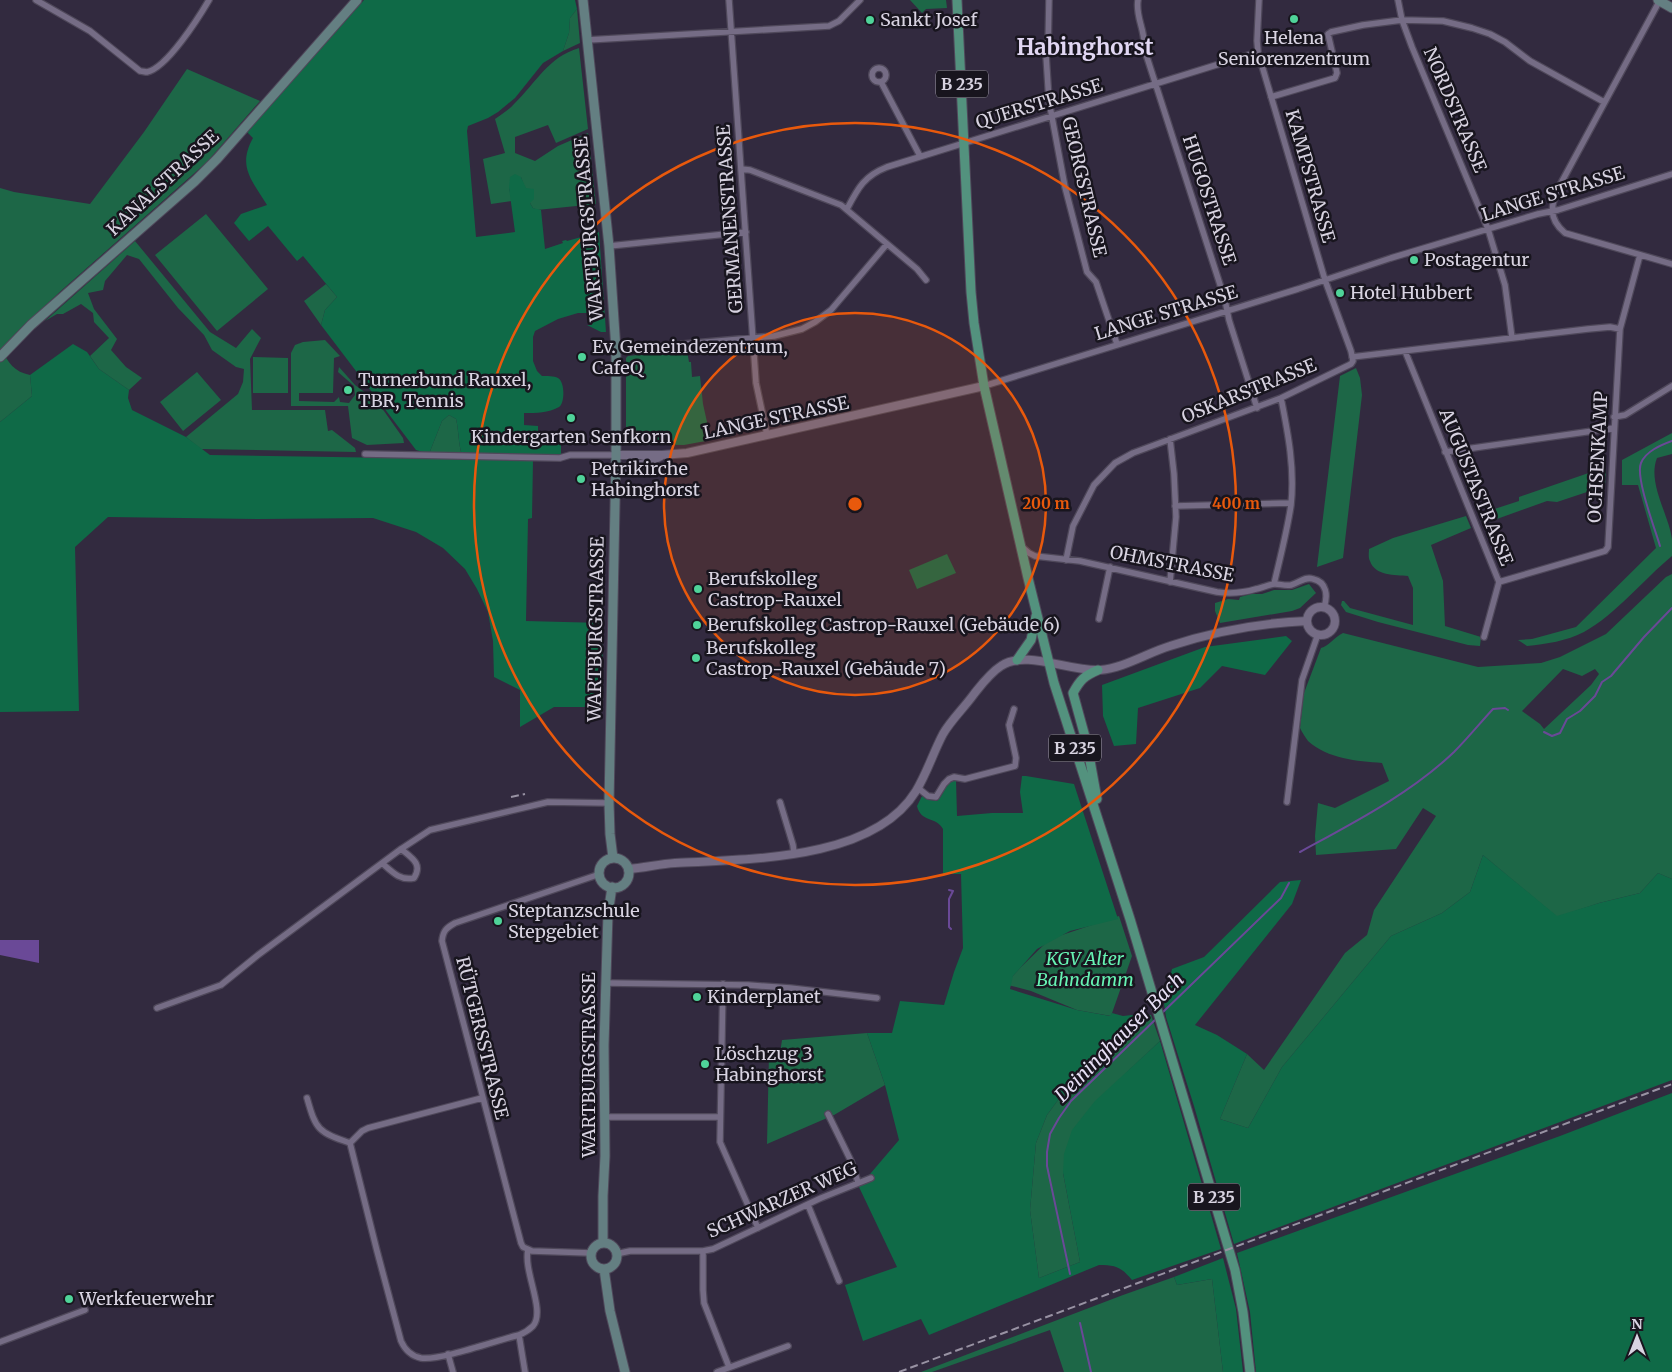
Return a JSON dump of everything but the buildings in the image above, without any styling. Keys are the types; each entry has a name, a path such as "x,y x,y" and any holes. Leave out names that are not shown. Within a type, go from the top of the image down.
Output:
{"main road":[{"name":"KANALSTRASSE","path":"0,357 49,308 195,181 217,159 357,0"},
{"name":"WARTBURGSTRASSE","path":"582,0 609,246 616,350 616,469 609,803 613,858"},
{"name":"B 235","path":"957,0 972,298 984,386 1054,683 1102,831 1235,1270 1243,1312 1250,1372"},
{"path":"1659,0 1672,8"},
{"path":"1017,660 1031,640 1037,613"},
{"path":"1098,670 1086,675 1073,693 1087,744 1102,831"},
{"path":"613,858 622,860 628,869 629,876 619,886 612,887 603,882 600,874 603,863 613,858"},
{"name":"WARTBURGSTRASSE","path":"603,1243 604,1045 608,914 612,887"},
{"path":"603,1243 613,1247 616,1254 613,1266 604,1269 598,1268 591,1260 591,1253 595,1246 603,1243"},
{"path":"604,1269 610,1311 625,1372"}],"street":[{"path":"36,0 90,31 140,71 146,72 154,69 174,53 210,0"},
{"name":"GERMANENSTRASSE","path":"728,0 756,383 767,435"},
{"path":"587,40 829,26 839,22 860,0"},
{"name":"GEORGSTRASSE","path":"1049,0 1048,49 1046,55 1049,101 1065,187 1088,272 1096,282 1117,344"},
{"name":"HUGOSTRASSE","path":"1138,0 1137,14 1145,42 1144,48 1257,408"},
{"name":"KAMPSTRASSE","path":"1260,0 1258,52 1325,280 1352,357"},
{"name":"NORDSTRASSE","path":"1398,0 1402,20 1488,229 1505,285 1512,338"},
{"path":"1659,0 1555,195 1552,202 1552,211 1555,220 1565,233 1672,264"},
{"path":"1271,97 1337,76 1328,34 1354,26 1402,20 1444,21 1490,34 1505,42 1530,61 1604,102"},
{"name":"QUERSTRASSE","path":"847,209 855,192 870,176 887,167 1258,52"},
{"path":"881,82 920,156"},
{"path":"741,169 750,170 847,209 917,269 926,280"},
{"name":"LANGE STRASSE","path":"616,456 662,455 687,452 984,386 1391,258 1672,174"},
{"path":"609,246 746,232"},
{"path":"616,350 754,338 784,334 802,329 815,322 837,303 887,244"},
{"name":"OCHSENKAMP","path":"1499,582 1605,551 1608,547 1620,330 1640,255"},
{"path":"1352,357 1596,328 1610,327 1620,330"},
{"name":"AUGUSTASTRASSE","path":"1405,351 1499,582 1484,636"},
{"name":"OSKARSTRASSE","path":"1066,560 1073,526 1094,485 1116,463 1133,453 1170,441 1281,398 1351,364 1352,357"},
{"path":"1614,417 1625,415 1672,386"},
{"path":"1274,584 1291,503 1292,463 1281,398"},
{"path":"1445,452 1614,428"},
{"path":"1170,441 1175,506 1170,582"},
{"path":"365,454 560,458 570,456 616,456"},
{"name":"LANGE STRASSE","path":"616,469 654,461 662,455"},
{"path":"1175,506 1291,503"},
{"name":"OHMSTRASSE","path":"1021,546 1036,556 1080,561 1232,594 1247,592 1274,584 1292,584 1304,579 1315,579 1322,583 1325,589 1327,596 1324,607"},
{"path":"1099,619 1110,567"},
{"path":"1324,607 1333,614 1335,624 1328,633 1318,634 1310,630 1308,617 1312,610 1324,607"},
{"path":"628,869 794,853 829,846 864,835 885,823 901,810 918,788 938,744 951,722 984,682 1005,664 1017,660 1034,660 1069,668 1098,670 1121,665 1170,646 1229,629 1278,622 1308,622"},
{"path":"1288,802 1302,680 1318,634"},
{"path":"918,788 928,796 936,797 949,779 966,779 1015,766 1016,758 1009,725 1014,709"},
{"path":"157,1008 221,986 258,955 430,830 548,802 609,803"},
{"path":"780,802 794,853"},
{"path":"384,864 398,876 407,880 414,878 418,872 418,865 401,850"},
{"name":"RÜTGERSSTRASSE","path":"528,1250 521,1243 442,942 445,928 463,920 600,874"},
{"path":"606,983 723,984 790,988 876,998"},
{"path":"723,984 720,1142 758,1228"},
{"path":"307,1098 317,1126 329,1135 350,1143"},
{"path":"350,1143 368,1128 482,1098"},
{"path":"828,1114 851,1162 858,1182"},
{"path":"605,1117 720,1117"},
{"path":"350,1143 376,1251 403,1345 409,1353 423,1358 448,1354 519,1335 533,1326 537,1313 526,1262 528,1250 591,1253"},
{"name":"SCHWARZER WEG","path":"616,1254 630,1251 702,1251 713,1249 858,1182 871,1178"},
{"path":"808,1205 839,1281"},
{"path":"702,1251 704,1303 729,1367"},
{"path":"0,1342 84,1310"},
{"path":"519,1335 525,1372"},
{"path":"717,1372 788,1346"},
{"path":"448,1354 453,1372"}],"green space":[{"path":"364,0 575,0 577,9 570,18 569,33 563,51 543,63 515,98 488,118 468,126 467,131 476,237 515,232 509,188 510,177 515,174 521,177 526,188 534,189 534,199 530,203 533,208 541,210 545,249 563,243 562,241 599,232 606,332 601,332 587,325 592,325 592,313 578,313 558,319 535,331 533,337 533,361 537,371 542,376 555,377 560,380 563,388 563,397 561,405 555,409 524,413 524,425 538,426 538,442 561,443 561,456 462,455 456,419 449,415 442,421 429,454 416,450 321,325 325,310 337,297 303,256 297,261 268,226 249,241 234,223 241,214 267,205 248,173 246,157 253,138 247,132"},
{"path":"910,0 946,0 947,8 926,9 922,13"},
{"path":"577,9 580,43 563,51 569,33 570,18"},
{"path":"579,48 588,129 556,143 548,125 515,137 515,153 535,161 558,146 588,133 596,204 537,210 530,203 521,177 509,188 512,201 491,204 483,159 505,153 495,119 512,106 551,64 568,52"},
{"path":"187,69 260,101 207,162 63,289 2,348 12,366 20,372 30,375 32,396 0,422 0,188 90,204 144,132"},
{"path":"206,214 268,289 217,331 155,255"},
{"path":"135,241 210,332 236,348 252,329 261,338 250,359 252,410 325,410 328,431 332,430 355,448 356,452 201,449 186,437 238,394 243,382 244,369 236,367 212,350 204,335 178,308 139,259 127,255 105,281 103,290 88,293 94,309 117,339 111,350 126,367 142,378 129,390 99,369 90,356 109,338 94,322 93,313 81,304 45,321"},
{"path":"326,284 337,297 325,310 321,325 304,301"},
{"path":"325,340 340,356 334,358 333,393 299,393 299,401 334,402 339,397 340,402 349,403 355,395 354,386 338,372 339,367 355,385 370,396 384,411 403,438 404,443 367,445 352,438 348,406 291,406 291,353 295,345 303,342"},
{"path":"73,344 87,352 99,369 129,390 128,398 132,410 186,437 210,455 533,460 532,518 528,519 526,621 603,623 602,707 554,707 520,727 520,690 494,677 493,641 488,612 477,589 465,569 443,548 416,532 373,518 108,517 75,547 79,711 0,712 0,422 32,396 30,375"},
{"path":"687,350 689,362 691,362 692,377 700,376 703,404 711,440 684,445 629,444 626,439 626,358 628,356"},
{"path":"253,357 288,358 288,393 253,393"},
{"path":"1356,368 1360,378 1362,395 1343,558 1317,567 1340,376"},
{"path":"197,372 221,400 183,431 160,402"},
{"path":"449,415 456,419 462,455 429,454 442,421"},
{"path":"1672,433 1672,454 1657,458 1655,478 1672,539 1672,556 1618,607 1584,632 1564,640 1527,646 1518,640 1532,639 1576,627 1656,548 1638,485 1622,485 1622,460"},
{"path":"1606,467 1605,486 1557,502 1547,501 1483,524 1479,514 1519,501 1519,497"},
{"path":"1466,516 1471,528 1431,545 1443,581 1445,626 1481,637 1480,646 1468,645 1346,612 1341,605 1342,601 1350,608 1413,625 1413,588 1408,576 1386,574 1376,570 1369,560 1369,549 1393,538"},
{"path":"947,554 956,573 917,589 909,570"},
{"path":"1672,574 1672,879 1658,873 1640,893 1599,903 1557,917 1483,855 1470,892 1442,913 1391,936 1282,1067 1248,1128 1220,1119 1247,1054 1264,1070 1345,953 1367,935 1374,910 1436,816 1423,808 1396,849 1316,855 1315,836 1318,803 1335,808 1389,781 1382,763 1343,758 1324,752 1308,741 1300,728 1304,693 1321,648 1343,633 1478,667 1541,663 1560,657 1606,634 1666,577","holes":["1563,669 1582,676 1595,669 1599,674 1591,685 1544,729 1522,711"]},
{"path":"1309,584 1316,593 1300,608 1292,611 1220,623 1215,611 1215,603 1228,599 1239,600 1240,597 1251,594 1262,594 1274,590 1292,590"},
{"path":"1286,636 1292,641 1265,675 1222,666 1200,688 1138,708 1136,744 1114,746 1103,716 1102,685 1205,647"},
{"path":"1022,776 1074,784 1118,919 1070,931 1037,949 1013,976 1010,989 1077,1010 1110,1016 1112,1013 1123,1016 1141,1014 1095,1057 1064,1092 1047,1115 1036,1143 1030,1210 1039,1278 1080,1262 1063,1173 1064,1154 1072,1130 1095,1101 1160,1041 1221,1249 1132,1280 1125,1272 1118,1268 1099,1265 929,1335 921,1319 863,1341 845,1285 897,1267 859,1187 899,1140 885,1085 867,1033 892,1033 900,1001 944,1005 963,948 961,874 943,874 943,829 937,822 922,815 917,806 922,796 937,801 949,783 956,780 957,816 1023,813 1020,792"},
{"path":"1483,855 1557,916 1640,893 1658,873 1672,879 1672,1080 1234,1244 1166,1017 1164,1003 1172,969 1204,957 1280,882 1301,880 1292,904 1195,1025 1217,1035 1247,1054 1220,1119 1248,1128 1282,1067 1391,936 1442,913 1470,892"},
{"name":"KGV Alter Bahndamm","path":"1119,916 1132,956 1111,1016 1077,1010 1031,991 1008,985 1020,968 1050,939"},
{"path":"1141,1014 1151,1015 1160,1041 1127,1072 1063,1173 1080,1262 1039,1278 1030,1210 1036,1143 1047,1115 1064,1092 1095,1057"},
{"path":"867,1033 885,1085 834,1115 767,1144 769,1053 780,1053 782,1040"},
{"path":"1672,1093 1672,1372 1256,1372 1250,1312 1237,1253 1560,1136"},
{"path":"1223,1258 1236,1309 1243,1372 1223,1372 1212,1279 1177,1285 1174,1277"},
{"path":"1174,1277 1177,1285 1212,1279 1223,1372 1064,1372 1050,1330 932,1372 921,1372 1123,1295"}],"shaded area":[{"path":"0,940 39,940 39,963 0,955"}],"waterway":[{"path":"1660,546 1643,491 1640,470 1641,463 1646,455 1672,441"},
{"name":"Deininghauser Bach","path":"1544,732 1552,736 1560,733 1567,719 1580,711 1595,696 1602,682 1611,676 1672,608"},
{"name":"Deininghauser Bach","path":"1300,852 1380,807 1419,781 1454,752 1493,709 1505,708 1508,710"},
{"name":"Deininghauser Bach","path":"1162,1013 1281,898 1289,883"},
{"path":"949,890 953,891 949,899 949,927 951,929"},
{"name":"Deininghauser Bach","path":"1070,1274 1047,1166 1050,1134 1071,1101 1157,1018"},
{"name":"Deininghauser Bach","path":"1080,1323 1091,1372"}],"railway":[{"path":"511,797 525,794"},
{"path":"899,1372 1672,1084"}],"place":[{"name":"Helena Seniorenzentrum","path":"1294,19"},
{"name":"Sankt Josef","path":"870,20"},
{"name":"Postagentur","path":"1414,260"},
{"name":"Hotel Hubbert","path":"1340,293"},
{"name":"Ev. Gemeindezentrum, CafeQ","path":"582,357"},
{"name":"Turnerbund Rauxel, TBR, Tennis","path":"348,390"},
{"name":"Kindergarten Senfkorn","path":"571,418"},
{"name":"Petrikirche Habinghorst","path":"581,479"},
{"name":"Berufskolleg Castrop-Rauxel","path":"698,589"},
{"name":"Berufskolleg Castrop-Rauxel (Gebäude 6)","path":"697,625"},
{"name":"Berufskolleg Castrop-Rauxel (Gebäude 7)","path":"696,658"},
{"name":"Steptanzschule Stepgebiet","path":"498,921"},
{"name":"Kinderplanet","path":"697,997"},
{"name":"Löschzug 3 Habinghorst","path":"705,1064"},
{"name":"Werkfeuerwehr","path":"69,1299"}],"district":[{"name":"Habinghorst","path":"1085,47"}]}
